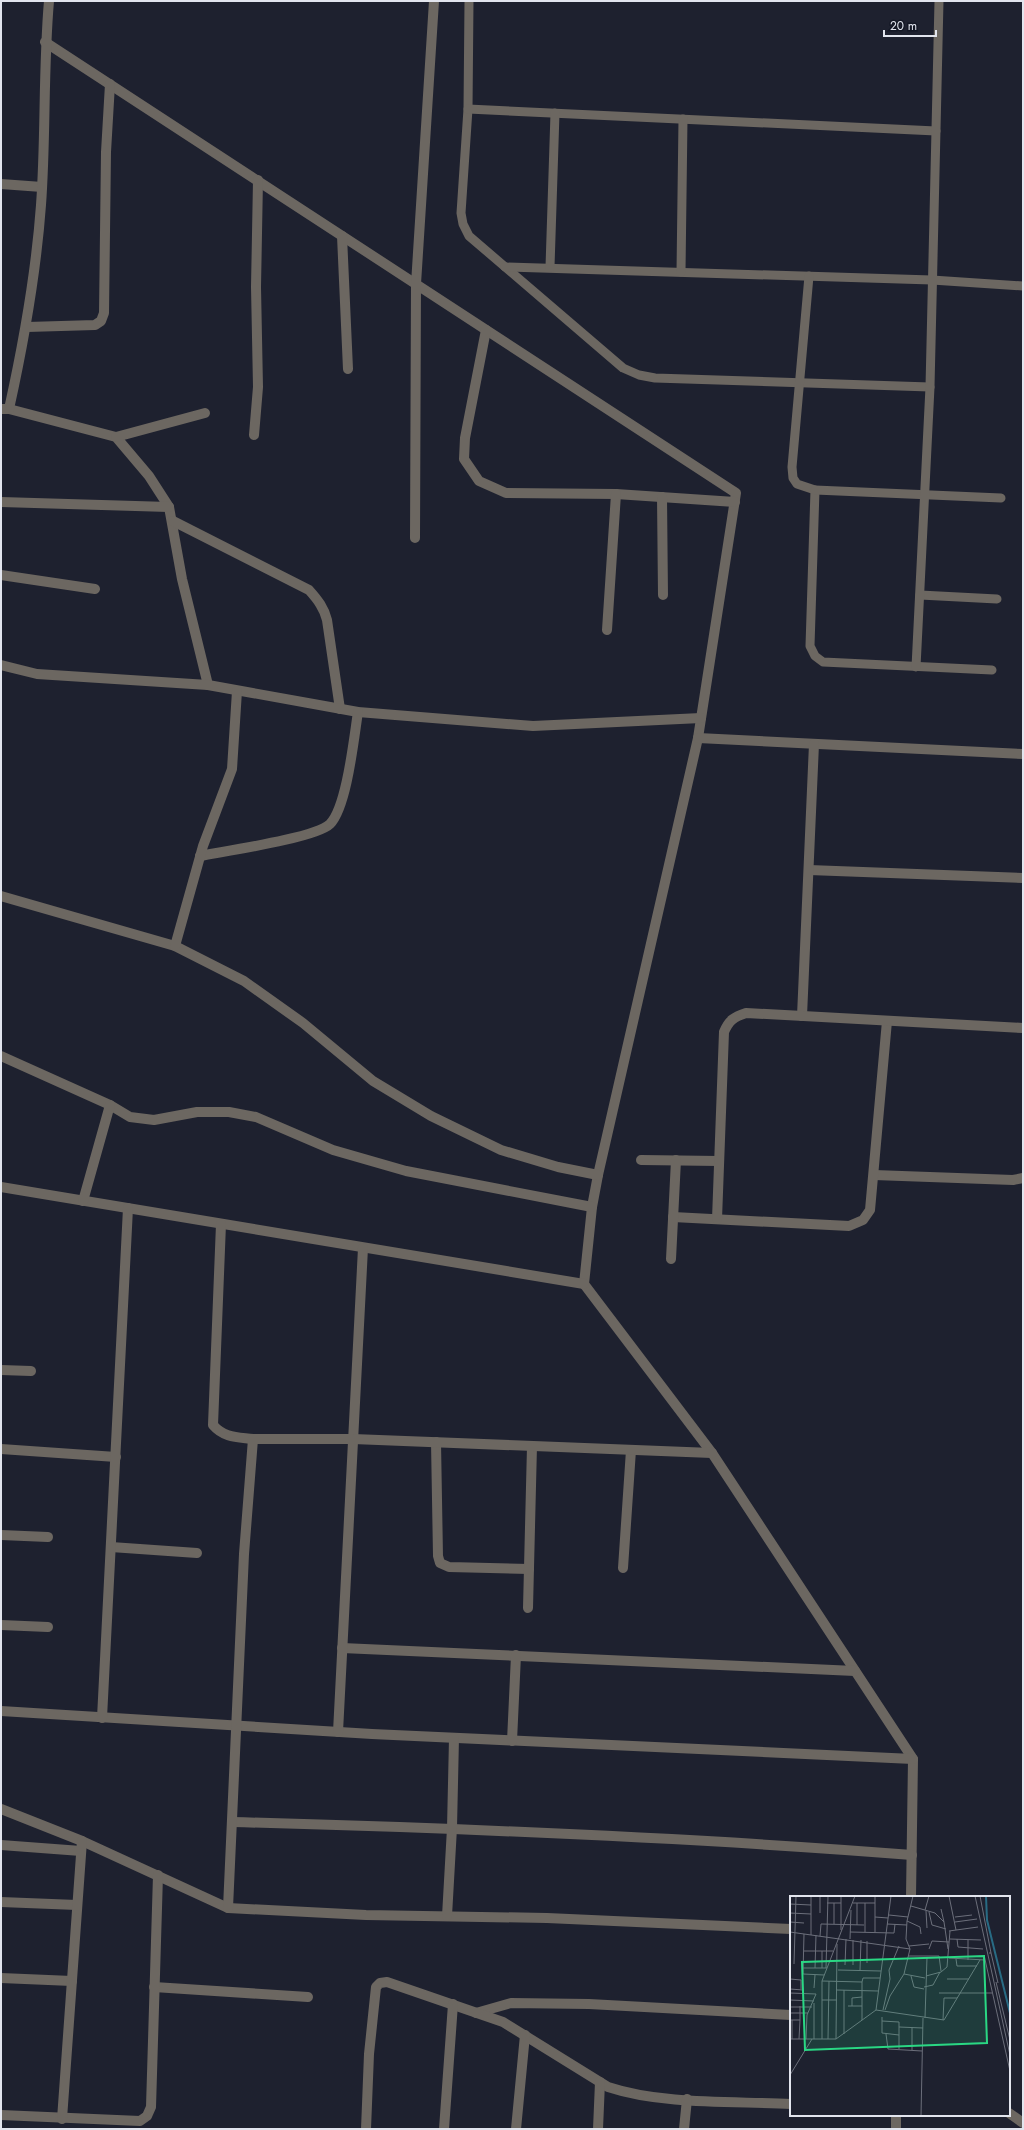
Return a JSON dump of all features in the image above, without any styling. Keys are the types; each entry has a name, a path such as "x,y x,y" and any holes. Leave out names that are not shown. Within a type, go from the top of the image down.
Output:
{"street":[{"path":"49,1 45,42 42,187 27,327 5,409 116,437 205,413"},
{"path":"415,538 416,284 434,1"},
{"path":"45,42 736,493 698,738 598,1175 592,1207 584,1284 712,1453 913,1759 911,1896"},
{"path":"27,327 95,325 101,321 104,313 106,152 110,84"},
{"path":"254,435 258,387 256,287 258,180"},
{"path":"1,184 42,187"},
{"path":"342,236 348,368"},
{"path":"486,330 465,438 464,459 479,481 506,493 616,494 735,502"},
{"path":"116,437 149,476 169,507 173,521 182,579 208,685"},
{"path":"606,630 616,494"},
{"path":"662,497 663,595"},
{"path":"1,502 169,507"},
{"path":"173,521 309,590 318,600 325,611 327,620 340,709"},
{"path":"1,575 95,589"},
{"path":"1,665 37,674 208,685 358,712 533,726 701,718"},
{"path":"175,946 200,856 232,769 237,691"},
{"path":"200,856 312,834 330,824 341,803 358,712"},
{"path":"698,738 1023,754"},
{"path":"802,1016 814,744"},
{"path":"809,870 1023,878"},
{"path":"1,896 175,946 244,981 303,1023 373,1081 431,1116 501,1150 558,1167 598,1175"},
{"path":"717,1219 724,1032 728,1022 746,1013 1023,1028"},
{"path":"673,1217 849,1226 863,1220 870,1210 887,1021"},
{"path":"1,1056 110,1105 130,1117 154,1120 197,1112 230,1112 256,1117 333,1150 406,1171 592,1207"},
{"path":"83,1200 110,1105"},
{"path":"641,1160 719,1161"},
{"path":"671,1259 676,1160"},
{"path":"874,1175 1013,1180 1023,1178"},
{"path":"1,1187 584,1284"},
{"path":"102,1718 128,1208"},
{"path":"221,1224 213,1425 218,1431 226,1435 253,1439 353,1438 712,1453"},
{"path":"338,1732 363,1248"},
{"path":"1,1370 31,1371"},
{"path":"228,1908 244,1554 253,1439"},
{"path":"436,1442 438,1556 440,1563 449,1567 529,1569"},
{"path":"528,1608 532,1446"},
{"path":"1,1449 116,1457"},
{"path":"623,1568 631,1450"},
{"path":"1,1535 48,1537"},
{"path":"111,1547 197,1553"},
{"path":"1,1625 48,1627"},
{"path":"342,1648 855,1671"},
{"path":"512,1741 516,1656"},
{"path":"1,1711 338,1732 913,1759"},
{"path":"447,1916 452,1828 454,1738"},
{"path":"1,1809 82,1846 158,1875 228,1908 547,1918 790,1929"},
{"path":"232,1822 452,1828 746,1843 912,1855"},
{"path":"1,1845 82,1846"},
{"path":"62,2119 82,1846"},
{"path":"1,2115 62,2119 140,2121 147,2116 151,2107 158,1875"},
{"path":"1,1902 78,1905"},
{"path":"1,1978 72,1981"},
{"path":"366,2129 369,2054 376,1987 380,1983 387,1982 503,2022 608,2087 638,2095 790,2104"},
{"path":"154,1987 308,1997"},
{"path":"476,2013 510,2003 589,2004 790,2014"},
{"path":"444,2129 453,2004"},
{"path":"516,2129 524,2035"},
{"path":"598,2129 600,2082"},
{"path":"684,2129 687,2099"},
{"path":"1010,2114 1023,2123"},
{"path":"896,2116 896,2129"}],"lane":[{"path":"470,1 468,109 461,213 463,224 469,236 623,368 639,375 655,378 930,387"},
{"path":"916,667 930,387 939,1"},
{"path":"468,109 936,131"},
{"path":"550,267 555,113"},
{"path":"681,272 683,119"},
{"path":"505,267 550,267 932,280 1023,286"},
{"path":"808,276 792,467 793,478 797,484 815,490 924,496 1001,498"},
{"path":"815,490 810,646 815,656 823,662 992,670"},
{"path":"920,596 997,599"}]}
